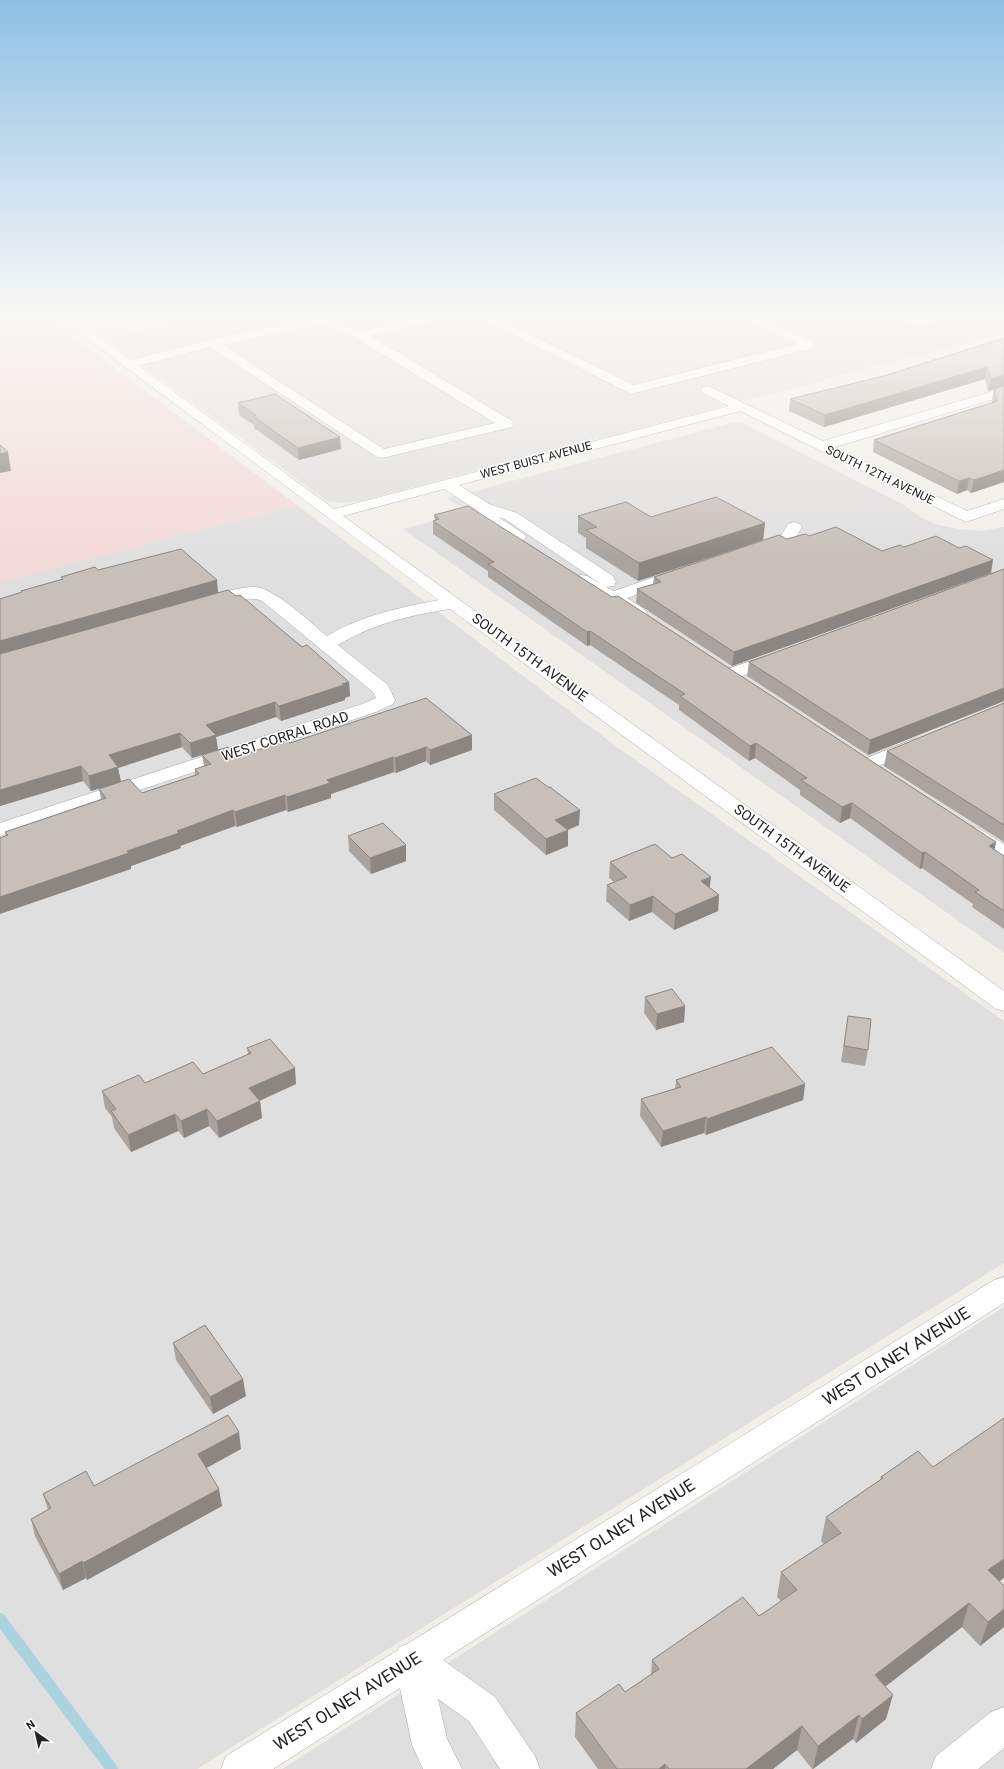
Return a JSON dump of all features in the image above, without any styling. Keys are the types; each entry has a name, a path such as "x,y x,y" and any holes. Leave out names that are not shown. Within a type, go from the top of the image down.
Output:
{"street":[{"name":"SOUTH 15TH AVENUE","path":"168,394 1004,1003"},
{"path":"289,394 382,454 508,424 457,394"},
{"name":"SOUTH 12TH AVENUE","path":"715,394 966,517 1004,504"},
{"path":"821,446 999,394"},
{"name":"WEST BUIST AVENUE","path":"331,514 740,407"},
{"path":"446,484 483,508 511,516 607,580 613,596"},
{"path":"483,508 493,521 589,585 613,596 652,622"},
{"path":"507,530 524,525"},
{"path":"742,554 787,539 794,527"},
{"path":"613,596 696,569"},
{"path":"192,608 238,594 256,592 268,596 326,644 361,640 384,626 424,620 455,603"},
{"name":"WEST CORRAL ROAD","path":"0,830 369,708 386,700 381,689 326,644"},
{"path":"750,687 724,670 790,653"},
{"path":"886,778 859,761 931,738"},
{"path":"958,824 1004,853"},
{"name":"WEST OLNEY AVENUE","path":"239,1769 411,1659 1004,1288"},
{"path":"411,1659 430,1745 444,1769"},
{"path":"411,1659 482,1710 522,1769"},
{"path":"949,1769 1004,1725"}],"shaded area":[{"path":"0,394 149,394 297,505 0,582"},
{"path":"180,394 772,394 360,501 342,503 327,501"},
{"path":"732,423 742,423 906,506 919,516 935,524 979,531 1004,527 1004,953 403,529 468,512 447,498"},
{"path":"297,505 617,747 1004,1021 1004,1263 197,1769 0,1769 0,582"},
{"path":"1004,1307 1004,1769 282,1769"}],"building":[{"path":"275,394 340,437 298,448 253,416 256,415 238,403"},
{"path":"812,394 897,394 825,415 790,399"},
{"path":"995,394 1004,394 1004,470 974,480 969,478 959,481 874,440 997,401"},
{"path":"0,445 8,452 0,454"},
{"path":"716,497 765,523 639,563 586,530 597,527 578,516 626,502 651,517"},
{"path":"468,506 612,597 618,596 996,842 989,846 1004,856 1004,911 975,892 979,890 925,852 922,853 852,803 842,807 801,780 807,778 756,743 750,746 680,696 685,694 590,631 587,632 488,564 494,562 433,521 439,519 434,515"},
{"path":"836,527 882,551 900,545 904,547 936,536 959,548 966,546 993,560 734,652 637,589 661,582 654,577 779,535 787,539 806,534 809,536"},
{"path":"181,549 217,580 0,641 0,599 22,592 21,591 63,579 61,577 95,567 98,570"},
{"path":"1004,569 1004,688 870,740 749,662"},
{"path":"228,590 236,596 240,595 302,647 307,645 349,682 342,684 344,685 279,706 275,702 206,725 216,735 190,743 180,733 109,755 118,767 89,776 81,766 0,790 0,654"},
{"path":"426,698 472,735 430,750 426,747 395,758 393,757 327,780 330,783 287,797 285,795 235,812 233,810 177,831 179,833 127,851 129,853 0,897 0,838 8,835 5,832 106,798 99,789 129,779 142,793 199,774 195,769 211,764 202,755 228,747 237,757 287,740 290,743"},
{"path":"1004,703 1004,825 887,751"},
{"path":"536,778 580,810 555,820 568,830 546,839 494,794"},
{"path":"383,823 406,845 370,858 348,836"},
{"path":"655,844 672,858 682,854 711,877 701,881 719,895 675,914 653,896 630,905 607,885 627,877 610,862"},
{"path":"672,989 685,1006 657,1014 645,997"},
{"path":"848,1016 871,1019 868,1050 844,1046"},
{"path":"270,1039 295,1068 249,1088 260,1101 217,1121 207,1109 181,1121 175,1114 128,1135 111,1111 116,1109 102,1091 139,1075 145,1083 193,1062 203,1074 251,1053 247,1048"},
{"path":"772,1047 805,1084 707,1119 706,1117 663,1131 641,1099 681,1087 676,1080"},
{"path":"205,1325 243,1379 210,1397 173,1343"},
{"path":"228,1415 239,1432 198,1454 219,1489 83,1563 82,1561 59,1574 31,1519 51,1508 43,1494 86,1471 94,1486"},
{"path":"1004,1418 1004,1559 988,1570 1004,1586 1004,1609 988,1622 969,1603 875,1675 893,1695 862,1719 859,1715 818,1746 802,1726 746,1769 669,1769 665,1764 659,1769 617,1769 576,1713 619,1684 625,1692 659,1669 652,1660 743,1597 759,1616 797,1590 781,1572 841,1533 826,1517 883,1478 881,1477 918,1451 933,1467"}],"waterway":[{"path":"0,1619 112,1769"}]}
